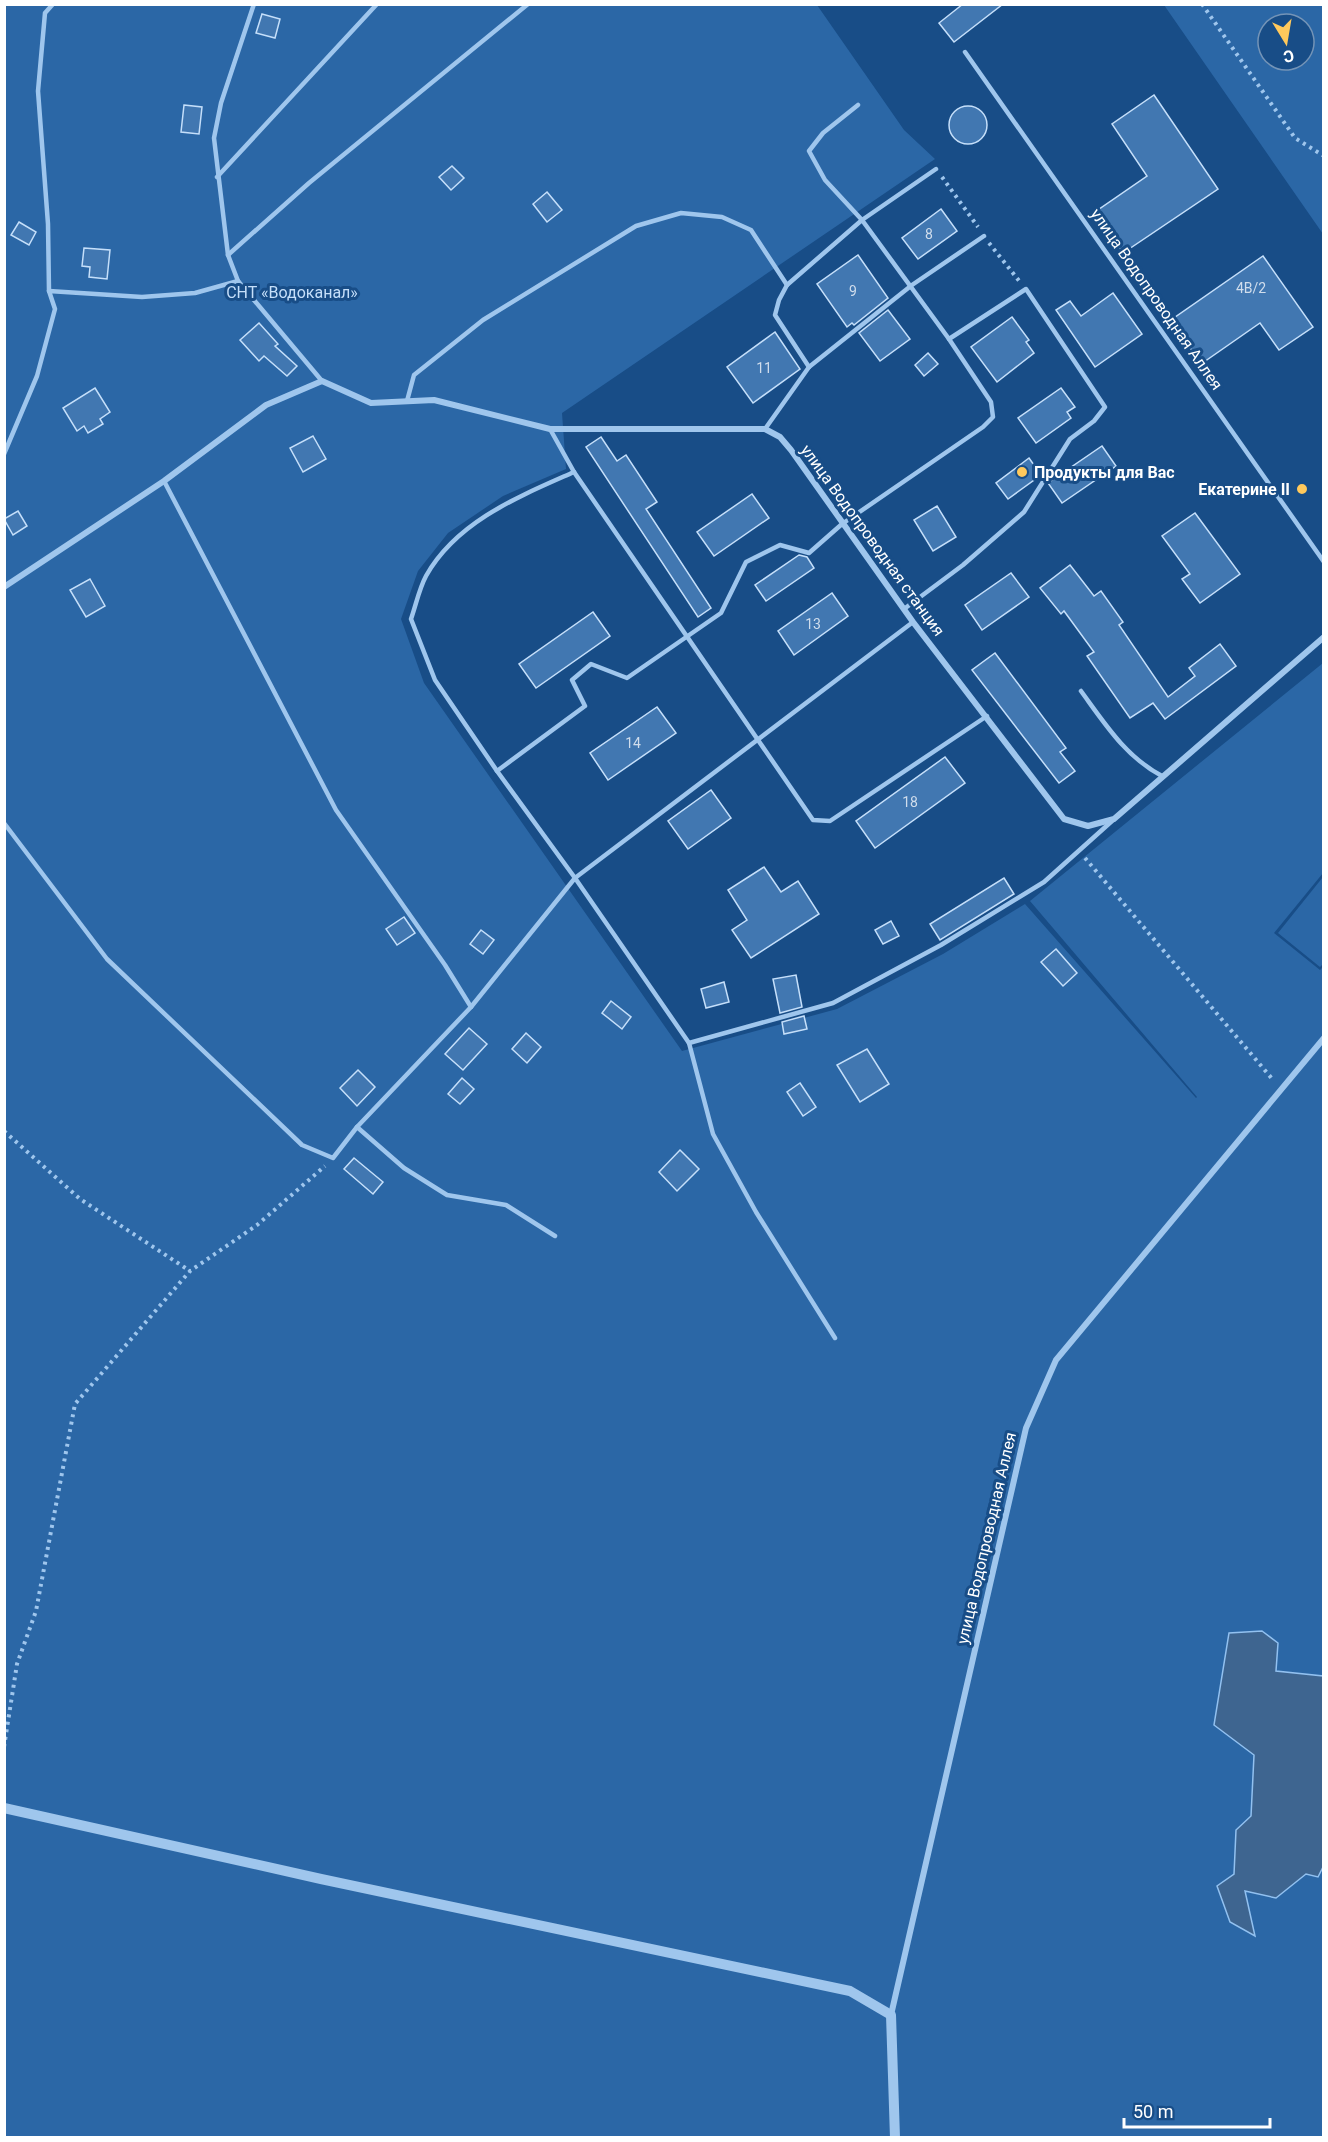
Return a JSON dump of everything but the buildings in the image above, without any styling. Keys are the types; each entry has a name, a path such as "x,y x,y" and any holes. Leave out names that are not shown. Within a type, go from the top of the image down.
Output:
{"street":[{"path":"4,586 164,482 266,405 322,381 371,403 434,400 550,429 765,429"},
{"name":"улица Водопроводная станция","path":"765,429 780,437 791,450 913,622 1064,819 1088,826 1114,819"},
{"path":"1114,819 1323,637"},
{"name":"улица Водопроводная Аллея","path":"895,2138 891,2016 1026,1428 1039,1393 1056,1360 1323,1038"},
{"path":"4,1808 333,1882 850,1991 891,2016"}],"lane":[{"path":"4,454 37,376 55,309 49,291 48,224 38,91 45,14 53,4"},
{"path":"254,4 221,103 214,138 228,255 238,281 322,381"},
{"path":"217,177 377,4"},
{"path":"228,255 309,183 528,4"},
{"name":"улица Водопроводная Аллея","path":"965,52 1323,562"},
{"path":"497,771 585,706 573,680 591,664 627,678 721,613 746,562 780,545 809,553 842,524 983,427 993,417 991,402 912,285 862,220 825,180 809,151 823,133 858,105"},
{"path":"809,367 775,315 778,300 787,285 862,220 936,169"},
{"path":"407,401 414,375 483,320 636,226 681,213 722,217 751,230 787,285"},
{"path":"765,429 809,367 912,285 984,236"},
{"path":"49,291 142,297 195,293 238,281"},
{"path":"904,609 963,565 1024,512 1070,439 1094,421 1105,407 1026,289 949,339"},
{"path":"550,429 574,472 813,820 830,821 987,716"},
{"path":"574,472 504,503 452,541 426,576 411,619 435,680 689,1043 714,1134 756,1212 835,1338"},
{"path":"164,482 336,810 471,1007"},
{"path":"4,822 107,959 302,1145 333,1158 357,1127 471,1007 575,878 913,622"},
{"path":"1081,691 1126,750 1144,767 1162,776"},
{"path":"689,1043 833,1003 941,945 1044,882 1114,819"},
{"path":"357,1127 404,1168 447,1195 506,1205 555,1236"}],"path":[{"path":"1202,4 1295,138 1323,156"},
{"path":"1079,850 1280,1088"},
{"path":"4,1131 80,1199 190,1271"},
{"path":"4,1747 17,1664 36,1611 75,1404 190,1271 257,1225 317,1174"}],"green space":[{"name":"СНТ «Водоканал»","path":"5,5 817,5 904,130 935,159 562,413 566,469 503,496 448,533 418,571 401,619 424,683 682,1051 837,1009 943,954 1025,904 1196,1098 1030,901 1323,663 1323,873 1274,933 1320,970 1324,966 1323,2137 5,2138"},
{"path":"1164,5 1323,5 1323,234"},
{"path":"1323,877 1324,963 1320,967 1278,933"}],"shaded area":[{"path":"1262,1631 1278,1643 1276,1671 1323,1676 1324,1865 1318,1877 1306,1874 1276,1898 1245,1891 1255,1936 1230,1922 1217,1886 1234,1874 1236,1830 1251,1816 1254,1755 1214,1725 1229,1633"}],"place":[{"name":"Продукты для Вас","path":"1022,472"},
{"name":"Екатерине II","path":"1302,489"}]}
